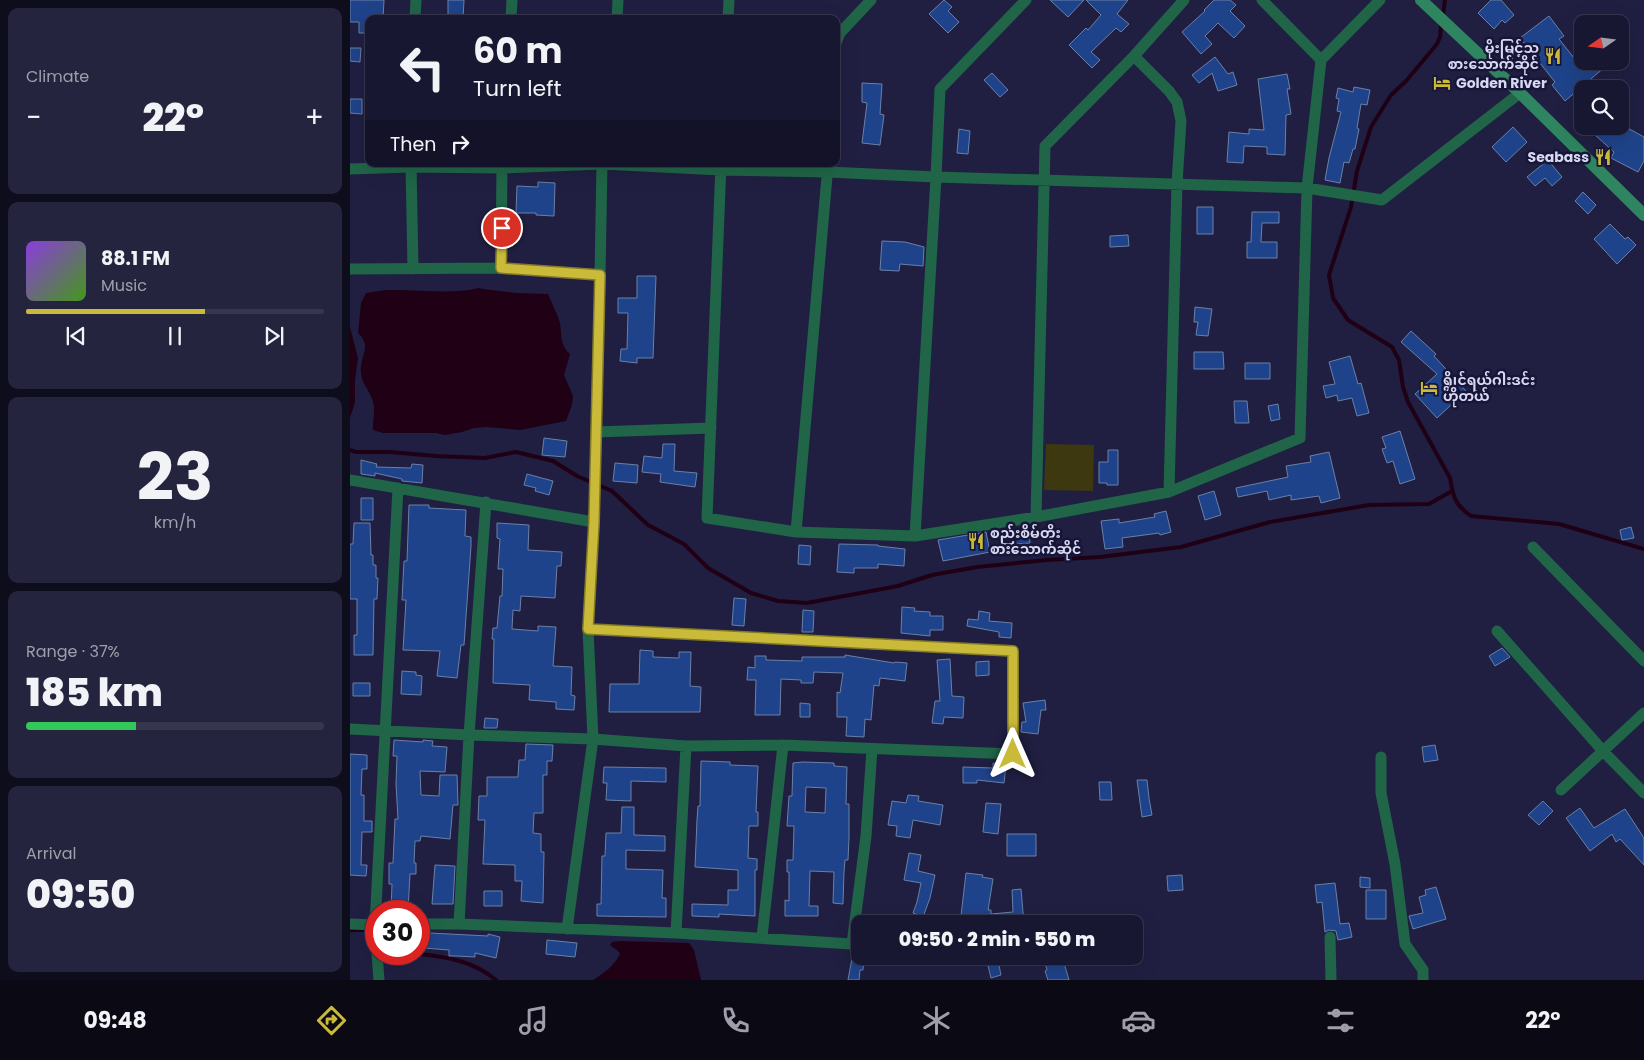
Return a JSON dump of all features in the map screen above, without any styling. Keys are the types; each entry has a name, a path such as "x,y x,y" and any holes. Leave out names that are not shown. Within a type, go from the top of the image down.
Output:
{"main road":[{"path":"1421,0 1520,93 1644,215"}],"street":[{"path":"415,15 416,0"},
{"path":"510,15 512,0"},
{"path":"616,15 618,0"},
{"path":"728,15 729,0"},
{"path":"840,33 871,0"},
{"path":"915,536 940,89 1026,0"},
{"path":"1036,518 1045,146 1134,56 1184,0"},
{"path":"1262,0 1321,60"},
{"path":"1380,0 1321,60 1307,188 1300,438 1169,492 1036,518 915,536 796,532 707,518 721,167 828,168 936,177 1307,188 1382,200 1520,93"},
{"path":"1134,56 1177,102 1181,121 1177,183 1169,492"},
{"path":"350,169 380,167"},
{"path":"411,167 413,269"},
{"path":"501,268 502,167"},
{"path":"566,929 594,739 588,629 594,522 602,167"},
{"path":"796,532 828,168"},
{"path":"350,269 501,268 600,275"},
{"path":"596,432 710,428"},
{"path":"350,480 594,522"},
{"path":"376,900 398,488"},
{"path":"458,924 469,735 486,502"},
{"path":"1533,547 1644,661"},
{"path":"350,729 594,739 686,746 783,745 1013,754 1013,651 588,629"},
{"path":"1497,631 1603,751 1644,792"},
{"path":"1561,790 1644,713"},
{"path":"762,937 783,745"},
{"path":"676,932 686,746"},
{"path":"430,924 676,932 852,944 866,836 872,749"},
{"path":"1381,757 1381,793 1395,864 1404,944 1423,970 1423,980"},
{"path":"350,924 365,925"},
{"path":"1330,937 1331,980"},
{"path":"378,965 379,980"}],"shaded area":[{"path":"479,288 517,293 548,294 560,322 563,345 570,354 564,375 573,396 566,421 520,430 486,427 445,435 436,433 383,433 373,430 374,405 361,373 365,343 358,333 361,303 366,293 389,290 456,291"},
{"path":"350,327 358,358 355,402 350,418"},
{"path":"1046,444 1094,445 1093,491 1044,490"},
{"path":"612,942 689,943 694,950 701,980 593,980 608,969 618,958 620,954 610,945"}],"building":[{"path":"350,0 384,0 383,15 365,15 365,33 359,33 359,22 350,22"},
{"path":"448,0 464,0 463,15 448,15"},
{"path":"944,0 952,7 948,11 959,22 948,33 929,14"},
{"path":"1050,0 1084,0 1068,17"},
{"path":"1086,0 1128,0 1117,14 1129,24 1121,32 1116,28 1091,52 1100,60 1092,68 1069,45 1086,28 1088,30 1101,15"},
{"path":"1214,0 1230,0 1236,5 1230,11 1245,26 1234,38 1218,23 1205,36 1212,44 1201,54 1182,32"},
{"path":"1491,0 1501,0 1514,15 1505,23 1502,20 1494,29 1478,13"},
{"path":"1549,16 1564,36 1559,39 1574,58 1574,70 1601,70 1590,80 1574,80 1574,93 1565,101 1552,85 1555,82 1520,38"},
{"path":"350,48 361,48 360,62 350,61"},
{"path":"1215,57 1228,74 1233,72 1237,85 1218,91 1212,73 1199,83 1192,75"},
{"path":"992,73 1008,90 1000,97 984,80"},
{"path":"1287,74 1291,114 1286,115 1285,155 1267,154 1267,147 1244,146 1243,163 1227,162 1229,132 1249,134 1249,129 1264,130 1258,79"},
{"path":"862,83 882,84 880,114 884,115 880,145 862,143 867,103 862,102"},
{"path":"1354,87 1370,90 1367,105 1361,104 1355,149 1353,149 1349,163 1344,162 1340,183 1325,180 1341,112 1337,111 1339,99 1336,98 1338,88 1353,92"},
{"path":"350,99 362,99 362,114 350,113"},
{"path":"1513,127 1527,142 1506,162 1492,147"},
{"path":"959,129 970,131 968,154 957,153"},
{"path":"1629,129 1644,137 1644,161 1638,172 1611,158 1614,152 1595,135 1629,135"},
{"path":"1548,160 1562,177 1552,186 1545,178 1535,186 1527,177"},
{"path":"538,182 555,183 554,216 536,215 536,213 516,213 517,186 538,187"},
{"path":"1583,192 1596,205 1588,214 1575,201"},
{"path":"1197,207 1213,207 1213,234 1197,234"},
{"path":"1252,212 1279,212 1279,223 1262,223 1261,242 1277,242 1277,258 1247,258 1247,242 1251,242"},
{"path":"1610,224 1625,239 1628,237 1636,245 1617,264 1594,239"},
{"path":"1128,235 1129,246 1110,247 1110,236"},
{"path":"882,241 905,242 924,247 923,266 900,264 899,271 880,270"},
{"path":"637,276 656,276 653,358 637,358 637,363 620,361 621,349 627,349 628,313 618,313 618,298 637,298"},
{"path":"1195,307 1212,309 1208,336 1196,335 1198,322 1194,322"},
{"path":"1411,331 1436,354 1434,356 1466,391 1437,418 1415,394 1437,374 1401,342"},
{"path":"1194,352 1223,352 1224,369 1194,369"},
{"path":"1350,356 1358,384 1361,383 1369,413 1357,416 1352,398 1338,401 1337,395 1326,398 1323,386 1335,384 1329,362"},
{"path":"1245,363 1270,363 1270,379 1245,379"},
{"path":"1234,401 1247,401 1249,423 1235,423"},
{"path":"1278,404 1280,419 1271,421 1268,406"},
{"path":"1400,431 1415,479 1400,484 1393,461 1387,463 1382,449 1386,448 1382,437"},
{"path":"544,438 567,441 565,457 542,455"},
{"path":"663,444 675,444 674,471 697,473 695,487 660,482 661,474 642,472 644,456 662,458"},
{"path":"1108,450 1118,450 1118,485 1099,483 1099,462 1108,462"},
{"path":"1329,452 1340,498 1321,503 1319,496 1291,500 1291,495 1269,500 1267,491 1238,497 1236,488 1288,477 1286,466 1311,462 1310,456"},
{"path":"361,460 377,464 376,467 411,468 412,464 423,465 422,483 402,481 402,479 375,473 375,476 361,474"},
{"path":"615,463 638,465 637,483 613,481"},
{"path":"527,474 553,481 549,495 535,491 536,488 524,485"},
{"path":"1214,491 1221,515 1205,520 1198,496"},
{"path":"361,498 373,498 373,520 361,520"},
{"path":"409,505 429,505 429,508 466,510 465,536 471,537 471,546 464,645 461,645 457,678 437,676 440,651 403,650 406,600 402,600 404,561 407,561"},
{"path":"1166,511 1171,532 1160,535 1159,533 1122,538 1123,547 1105,549 1101,521 1119,519 1119,523 1155,517 1154,514"},
{"path":"354,523 370,523 371,555 373,555 373,565 376,565 376,578 378,578 377,599 374,599 373,655 354,655 354,635 357,635 357,599 350,599 350,544 353,544"},
{"path":"497,523 529,525 528,550 562,552 561,566 557,566 555,598 521,596 520,611 513,610 512,629 538,631 538,626 556,627 553,666 572,667 571,695 575,696 574,710 556,709 556,702 529,700 530,685 493,683 494,639 492,639 493,628 497,628 500,596 502,596 503,569 498,569 500,539 497,538"},
{"path":"1631,527 1634,538 1622,540 1620,530"},
{"path":"986,532 990,552 943,561 938,540"},
{"path":"1029,532 1030,543 1016,544 1015,533"},
{"path":"839,544 878,545 905,549 904,566 878,564 878,568 854,568 854,573 837,572"},
{"path":"799,545 811,546 810,565 798,564"},
{"path":"734,598 746,599 744,626 732,625"},
{"path":"902,607 915,608 914,611 930,612 930,616 943,616 943,630 930,630 930,636 901,633"},
{"path":"803,610 814,611 813,632 802,632"},
{"path":"979,611 990,613 989,621 1012,623 1011,638 999,637 999,632 967,626 968,619 978,620"},
{"path":"1502,648 1510,657 1495,666 1489,656"},
{"path":"640,650 653,651 653,657 679,658 679,652 691,652 690,686 701,687 700,712 609,712 610,684 639,684"},
{"path":"845,655 894,663 907,663 905,681 880,678 879,686 874,685 871,720 865,719 864,737 846,736 847,717 837,717 837,692 840,693 843,673 814,672 813,683 781,679 780,715 755,715 756,680 747,680 748,667 755,668 755,656 766,656 766,660 802,661 802,657 845,657"},
{"path":"950,659 952,696 964,697 963,718 944,717 943,724 932,723 935,701 940,701 937,660"},
{"path":"989,661 989,675 976,676 976,662"},
{"path":"402,671 416,672 416,675 422,676 421,695 401,694"},
{"path":"353,683 370,683 370,696 353,696"},
{"path":"1045,700 1046,710 1041,710 1038,734 1021,732 1022,722 1026,722 1023,703"},
{"path":"800,703 810,704 810,717 800,717"},
{"path":"485,718 498,719 497,728 484,728"},
{"path":"394,740 433,741 432,746 447,747 445,772 420,771 421,795 439,796 440,775 457,775 458,805 453,805 450,839 421,836 420,841 415,841 414,863 416,863 416,874 410,874 409,900 391,900 392,884 389,884 389,863 393,863 395,819 398,819 397,756 393,756"},
{"path":"526,744 553,745 552,761 547,761 547,775 543,775 543,813 534,813 533,833 541,834 541,852 544,852 543,903 521,901 522,881 515,881 515,865 483,864 485,820 478,820 479,796 487,796 487,777 518,777 519,760 525,760"},
{"path":"1435,745 1438,760 1424,762 1422,747"},
{"path":"350,754 367,755 367,769 362,769 361,795 364,795 364,821 372,821 372,832 362,832 361,865 367,865 366,876 350,875"},
{"path":"701,761 730,762 730,765 758,766 756,812 758,812 758,826 749,826 748,858 757,859 757,870 755,870 755,916 719,914 719,917 692,916 692,904 728,905 728,890 738,890 738,870 695,867 698,806 700,806"},
{"path":"793,763 834,763 834,766 847,767 846,804 849,804 849,838 848,860 845,860 843,904 833,903 834,872 810,871 809,906 818,906 818,916 785,916 785,900 789,901 787,860 793,860 794,826 787,826 789,796 792,796","holes":["806,787 826,788 825,813 805,812"]},
{"path":"993,763 1006,765 1004,783 977,780 977,783 963,783 963,767 993,768"},
{"path":"604,767 666,768 666,782 631,781 631,801 606,800 607,783 603,783"},
{"path":"1137,780 1147,780 1152,815 1142,817"},
{"path":"1099,782 1111,782 1112,800 1100,800"},
{"path":"908,795 919,796 918,801 943,805 940,825 913,820 910,838 896,836 897,826 888,825 892,801 906,803"},
{"path":"1543,801 1553,811 1539,825 1528,815"},
{"path":"986,803 1001,804 998,834 983,832"},
{"path":"622,807 634,807 634,835 665,836 665,851 626,850 626,869 663,870 662,898 666,898 666,917 597,916 597,904 601,904 602,856 605,856 606,833 621,833"},
{"path":"1580,808 1594,828 1625,809 1644,838 1644,865 1620,839 1616,842 1612,834 1590,851 1566,818"},
{"path":"1007,834 1036,834 1036,856 1007,856"},
{"path":"909,853 921,855 918,871 935,875 924,915 913,913 921,883 904,880"},
{"path":"435,865 455,866 453,904 432,904"},
{"path":"966,873 983,875 982,877 993,879 988,910 991,910 991,914 1013,912 1012,890 1021,889 1023,915 961,915"},
{"path":"1182,875 1183,890 1168,891 1167,876"},
{"path":"1360,877 1370,878 1370,888 1360,887"},
{"path":"1335,883 1340,924 1349,923 1352,937 1338,940 1336,931 1329,930 1325,932 1322,902 1317,903 1315,885"},
{"path":"1436,887 1446,919 1413,929 1409,916 1423,913 1419,897 1426,895 1425,890"},
{"path":"1366,890 1386,890 1386,919 1366,919"},
{"path":"484,891 502,891 502,906 484,906"},
{"path":"430,934 488,936 488,934 500,937 496,958 475,953 475,957 449,956 449,950 430,948"},
{"path":"547,940 577,943 575,957 546,954"},
{"path":"851,964 864,965 863,970 860,970 859,980 848,980"},
{"path":"988,965 999,965 1001,975 991,978"},
{"path":"1046,965 1065,965 1069,980 1048,980 1045,971 1047,970"}],"waterway":[{"path":"1443,15 1445,0"},
{"path":"1441,25 1437,44 1406,81 1391,95 1371,127 1357,171 1351,207 1329,275 1333,298 1348,320 1392,347 1399,360 1403,387 1408,402 1450,478 1452,490 1461,508 1471,516 1559,524 1644,549"},
{"path":"350,450 356,452 390,452 485,458 516,452 553,461 577,476 612,491 648,525 684,544 708,568 751,593 778,601 807,603 898,586 932,575 977,567 1100,557 1181,547 1270,522 1369,505 1429,504 1452,491"},
{"path":"350,930 365,930"},
{"path":"430,956 469,964 496,980"}],"place":[{"name":"မိုးမြင့်သူ စားသောက်ဆိုင်","path":"1553,56"},
{"name":"Golden River","path":"1442,83"},
{"name":"Seabass","path":"1603,157"},
{"name":"ရွိုင်ရယ်ဂါးဒင်း ဟိုတယ်","path":"1429,388"},
{"name":"စည်းစိမ်တိုး စားသောက်ဆိုင်","path":"976,541"}],"route":[{"path":"502,228 501,268 600,275 594,522 588,629 1013,651 1013,754"}]}
